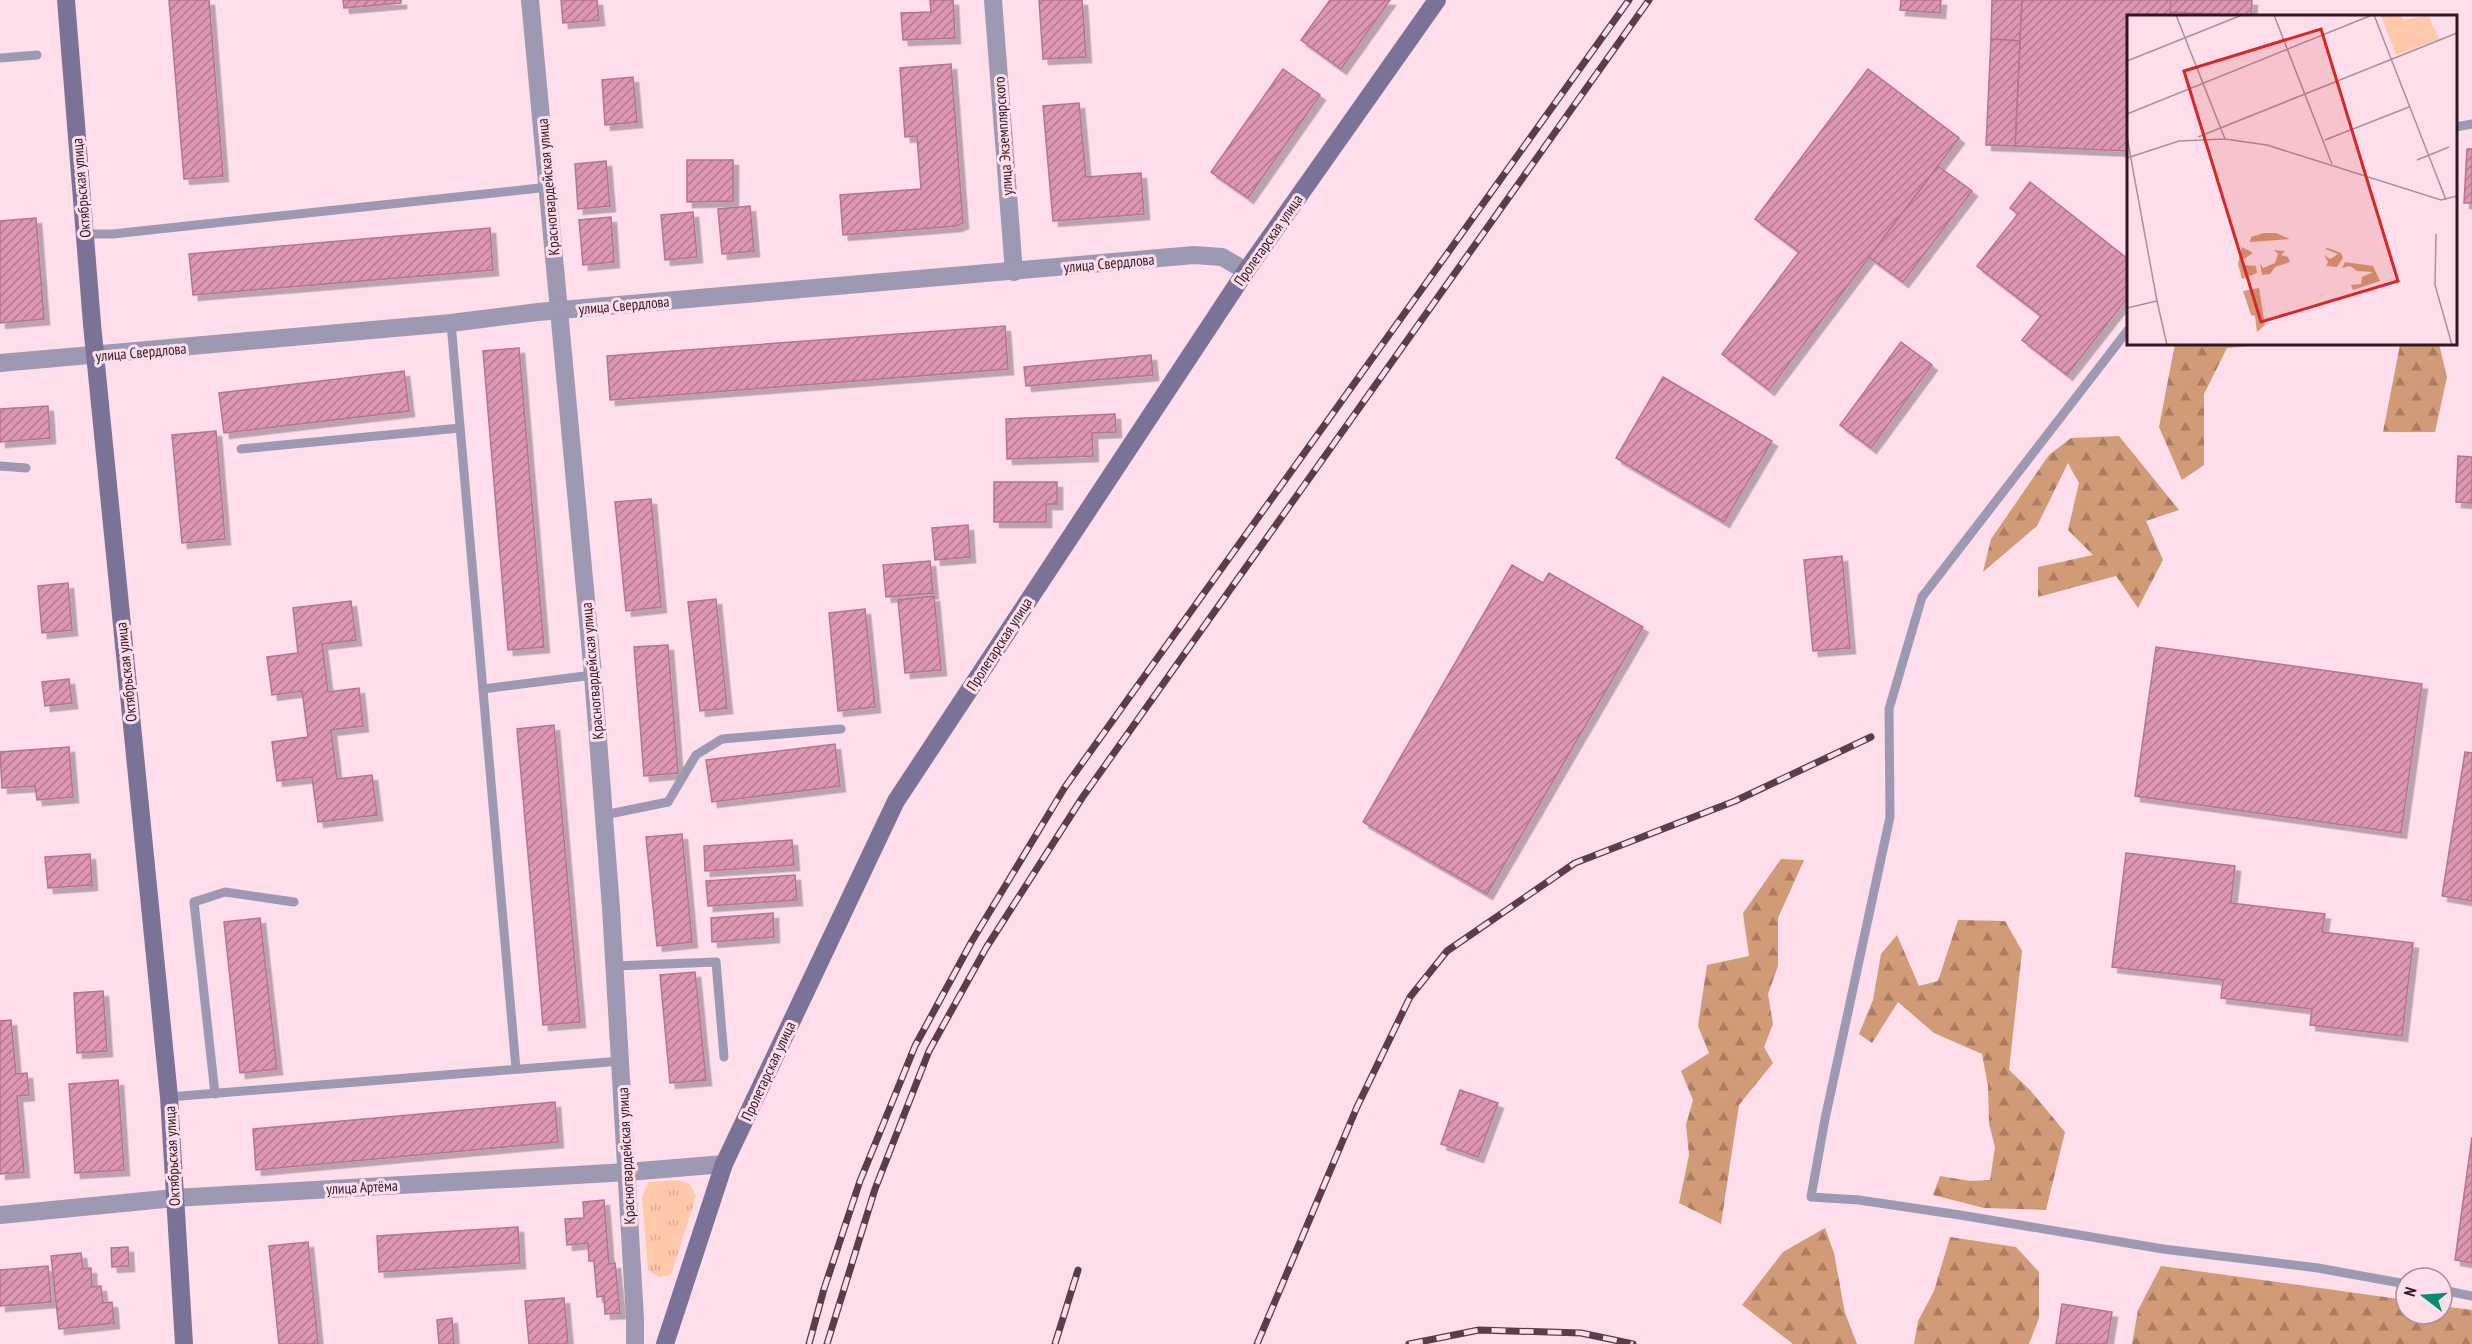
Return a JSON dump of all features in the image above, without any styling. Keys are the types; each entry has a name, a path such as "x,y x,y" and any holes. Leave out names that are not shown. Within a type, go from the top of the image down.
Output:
{"street":[{"name":"Октябрьская улица","path":"66,0 95,356 169,1097 184,1344"},
{"name":"Красногвардейская улица","path":"530,0 549,187 604,815 628,1172 635,1344"},
{"name":"улица Экземплярского","path":"993,0 1014,272"},
{"name":"Пролетарская улица","path":"664,1344 724,1164 896,801 1246,271 1437,0"},
{"name":"улица Свердлова","path":"0,363 451,323 558,310 1194,255 1222,257 1246,271"},
{"name":"улица Артёма","path":"0,1215 175,1198 628,1172 724,1164"}],"lane":[{"path":"0,58 37,55"},
{"path":"2457,127 2472,124"},
{"path":"85,234 125,233 549,187"},
{"path":"451,323 516,1069"},
{"path":"2127,331 1922,597 1889,709 1890,817 1811,1197 1859,1200 2163,1249 2318,1268 2394,1282"},
{"path":"241,449 460,428"},
{"path":"0,466 26,468"},
{"path":"483,689 593,675"},
{"path":"604,815 668,802 696,755 722,739 841,729"},
{"path":"214,1094 194,902 225,892 294,902"},
{"path":"615,966 716,962 724,1057"},
{"path":"169,1097 621,1061"},
{"path":"2454,1292 2472,1296"}],"green space":[{"path":"2175,345 2261,345 2227,348 2204,394 2204,465 2182,480 2159,427"},
{"path":"2400,345 2439,345 2447,377 2435,432 2383,432"},
{"path":"2119,436 2179,510 2146,521 2163,560 2138,608 2116,576 2038,597 2038,567 2093,555 2068,530 2079,483 2068,463 2037,526 1983,572 1991,539 2049,455 2071,438"},
{"path":"1781,859 1804,860 1778,918 1778,966 1768,994 1773,1024 1764,1047 1773,1063 1739,1105 1721,1224 1679,1203 1689,1155 1686,1125 1693,1100 1681,1071 1709,1053 1698,1026 1707,965 1749,956 1743,913"},
{"path":"1958,920 2005,921 2022,951 2009,1070 2030,1090 2065,1132 2046,1210 1984,1208 1933,1195 1940,1176 1970,1181 1990,1180 1995,1147 1989,1124 1988,1086 1982,1054 1934,1033 1898,1002 1872,1043 1859,1034 1873,1000 1881,954 1897,935 1919,986 1938,981"},
{"path":"677,1180 690,1184 696,1196 671,1275 659,1277 648,1270 642,1197 649,1182"},
{"path":"1825,1228 1834,1253 1845,1313 1857,1344 1793,1344 1742,1305 1783,1252"},
{"path":"1950,1237 2016,1247 2039,1272 2039,1318 2029,1344 1914,1344 1918,1321 1934,1291"},
{"path":"2161,1266 2394,1298 2394,1326 2454,1326 2454,1308 2472,1310 2472,1344 2132,1344 2138,1310"}],"building":[{"path":"169,0 209,0 223,176 184,179"},
{"path":"343,0 401,0 401,3 344,8"},
{"path":"561,0 597,0 599,20 563,23"},
{"path":"930,0 953,0 955,38 903,40 901,13 931,12"},
{"path":"1039,0 1082,0 1086,57 1043,59"},
{"path":"1330,0 1390,0 1341,69 1301,40"},
{"path":"1901,0 1941,0 1940,13 1900,10"},
{"path":"1992,0 2022,0 2020,41 1991,39"},
{"path":"2022,0 2171,0 2170,15 2127,15 2127,151 2015,146"},
{"path":"2171,0 2252,0 2251,15 2170,12"},
{"path":"1991,39 2020,41 2015,146 1986,145"},
{"path":"951,64 963,223 956,226 843,235 840,195 921,189 917,136 905,137 900,68"},
{"path":"1283,69 1320,95 1248,198 1211,172"},
{"path":"1868,69 1959,138 1769,390 1722,354 1799,252 1755,219"},
{"path":"633,77 637,122 605,125 602,80"},
{"path":"1079,103 1086,177 1141,173 1144,214 1053,221 1043,106"},
{"path":"2467,149 2472,149 2472,203 2464,203"},
{"path":"687,160 733,160 733,201 687,202"},
{"path":"606,161 610,206 578,209 575,164"},
{"path":"1938,166 1972,191 1903,282 1869,257"},
{"path":"2030,182 2127,258 2127,298 2067,375 2022,340 2041,316 1977,266 2018,214 2010,208"},
{"path":"750,206 754,251 722,254 718,209"},
{"path":"693,212 697,257 665,260 661,215"},
{"path":"611,217 614,262 583,265 579,220"},
{"path":"36,218 44,319 0,323 0,221"},
{"path":"490,228 493,270 193,295 189,254"},
{"path":"1005,326 1008,369 610,400 607,356"},
{"path":"1901,342 1932,365 1871,448 1840,425"},
{"path":"519,348 544,647 508,650 483,351"},
{"path":"1151,355 1153,375 1026,386 1024,367"},
{"path":"404,371 409,411 224,433 219,393"},
{"path":"1663,377 1772,441 1724,522 1616,458"},
{"path":"48,406 50,438 0,442 0,409"},
{"path":"1115,414 1116,432 1092,433 1093,456 1007,459 1006,419"},
{"path":"216,431 225,539 182,543 172,435"},
{"path":"2458,456 2472,457 2472,503 2456,502"},
{"path":"994,482 1057,482 1057,504 1046,504 1046,522 994,522"},
{"path":"651,499 661,607 626,611 615,502"},
{"path":"968,525 970,557 935,560 932,528"},
{"path":"1842,556 1850,648 1813,651 1804,560"},
{"path":"930,561 933,593 886,597 883,565"},
{"path":"1512,565 1543,583 1549,573 1643,627 1487,894 1363,822"},
{"path":"68,583 72,630 42,633 38,586"},
{"path":"934,596 941,670 905,673 898,600"},
{"path":"716,599 727,708 700,711 688,602"},
{"path":"351,601 356,640 322,644 328,692 359,688 363,726 331,730 337,779 372,775 377,815 318,822 312,777 277,781 272,742 308,737 302,691 272,695 267,657 298,653 293,608"},
{"path":"865,609 875,707 838,711 829,613"},
{"path":"668,645 678,773 644,776 634,647"},
{"path":"2156,647 2422,684 2401,833 2135,796"},
{"path":"69,679 72,703 45,706 42,682"},
{"path":"554,725 580,1022 543,1025 517,729"},
{"path":"835,744 840,786 712,802 706,760"},
{"path":"69,747 73,797 37,800 35,786 2,788 0,752"},
{"path":"2465,752 2472,753 2472,901 2442,896"},
{"path":"682,834 692,942 657,946 646,837"},
{"path":"792,840 794,865 705,871 704,846"},
{"path":"2126,853 2235,866 2231,903 2325,914 2322,932 2413,943 2402,1036 2310,1025 2312,1009 2221,998 2223,980 2112,967"},
{"path":"90,854 92,885 48,888 45,857"},
{"path":"795,875 797,900 708,906 706,881"},
{"path":"773,913 774,937 712,942 711,918"},
{"path":"260,918 277,1069 240,1073 224,922"},
{"path":"695,972 706,1080 670,1083 660,975"},
{"path":"103,991 107,1051 77,1053 74,993"},
{"path":"11,1020 16,1074 27,1073 29,1095 17,1096 24,1172 0,1174 0,1021"},
{"path":"118,1080 124,1170 75,1173 69,1084"},
{"path":"1460,1090 1498,1103 1478,1157 1441,1144"},
{"path":"555,1102 558,1142 256,1170 253,1129"},
{"path":"2472,1137 2472,1263 2455,1260"},
{"path":"604,1200 609,1264 615,1263 620,1313 605,1314 604,1296 597,1297 594,1261 589,1261 588,1243 567,1245 565,1219 584,1218 583,1202"},
{"path":"518,1227 520,1263 379,1272 377,1236"},
{"path":"308,1242 318,1344 279,1344 269,1246"},
{"path":"128,1247 129,1266 112,1267 111,1248"},
{"path":"81,1253 83,1269 91,1268 92,1287 101,1286 103,1303 112,1302 114,1323 59,1329 51,1256"},
{"path":"48,1266 51,1302 0,1306 0,1270"},
{"path":"564,1298 568,1344 529,1344 525,1301"},
{"path":"2062,1304 2112,1312 2107,1344 2056,1344"},
{"path":"452,1318 454,1344 439,1344 437,1320"}],"railway":[{"path":"809,1344 824,1289 860,1181 915,1046 972,941 1065,787 1629,0"},
{"path":"827,1344 875,1189 929,1051 986,948 1082,798 1649,0"},
{"path":"1257,1344 1357,1107 1410,997 1447,951 1575,863 1735,801 1871,737"},
{"path":"1055,1344 1078,1270"},
{"path":"1409,1344 1479,1330 1581,1333 1633,1344"}]}
